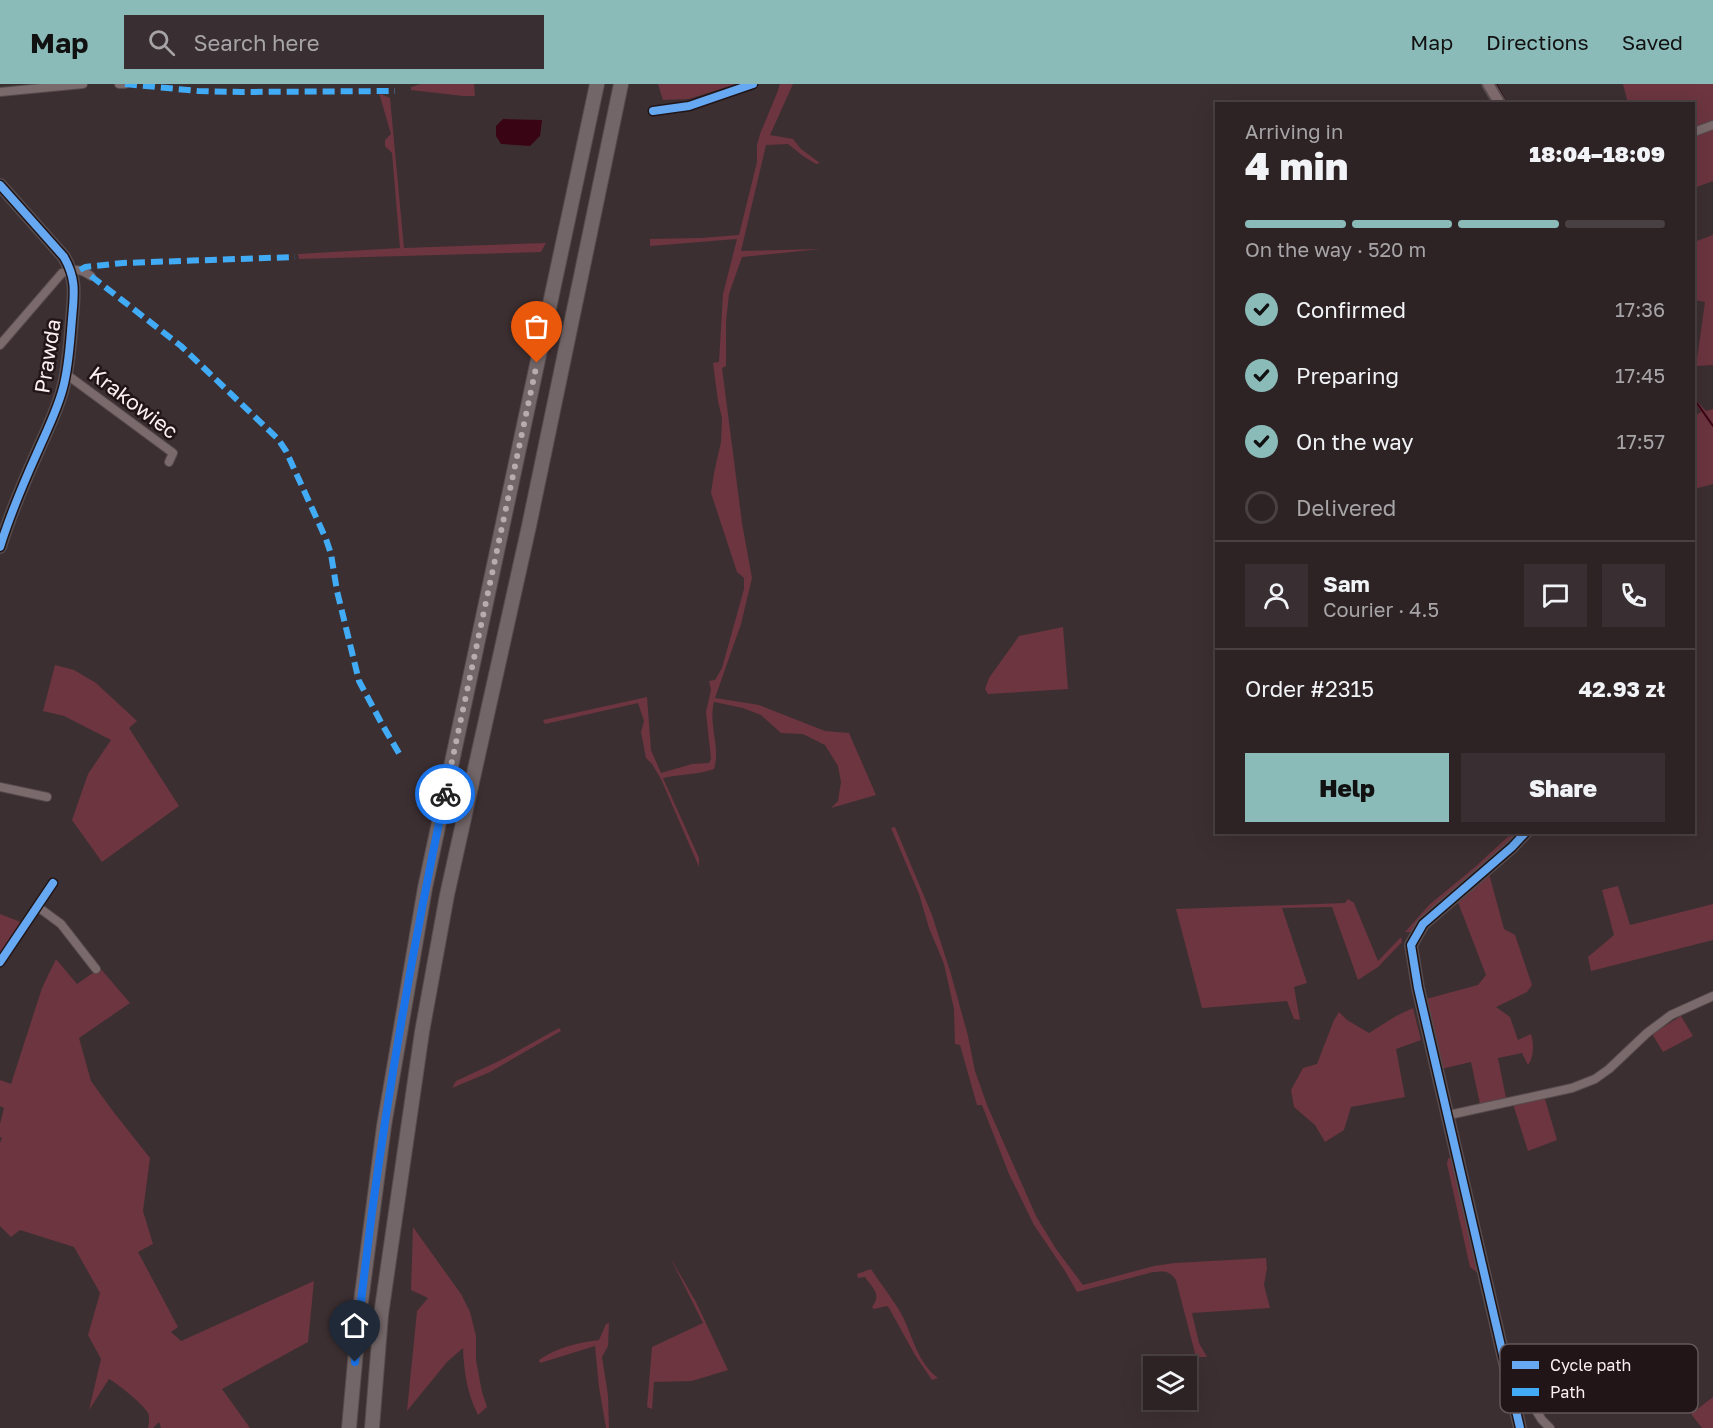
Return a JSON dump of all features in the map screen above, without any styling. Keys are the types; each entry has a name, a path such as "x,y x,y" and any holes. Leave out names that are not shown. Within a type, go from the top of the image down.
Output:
{"highway":[{"path":"349,1428 359,1317 384,1126 425,888 597,84"},
{"path":"372,1428 383,1304 422,1032 447,895 529,526 621,84"}],"street":[{"path":"0,92 83,84"},
{"path":"119,84 125,84"},
{"path":"653,111 689,106 753,84"},
{"path":"1488,84 1499,102"},
{"path":"1695,132 1713,125"},
{"path":"0,185 64,257 71,269"},
{"path":"0,345 62,273 71,269 80,270 91,276"},
{"name":"Prawda","path":"0,547 15,503 56,410 66,374 74,293 71,269"},
{"name":"Krakowiec","path":"66,374 173,453 169,462"},
{"path":"0,787 47,797"},
{"path":"1502,1344 1418,988 1411,945 1428,919 1524,834"},
{"path":"0,962 53,883"},
{"path":"38,908 61,924 96,969"},
{"path":"1449,1115 1572,1088 1595,1079 1671,1015 1713,996"},
{"path":"1517,1413 1520,1428"},
{"path":"1539,1413 1550,1428"}],"shaded area":[{"path":"421,84 474,84 475,96 411,90 411,87"},
{"path":"658,84 736,84 689,99 663,100"},
{"path":"780,84 793,84 770,135 793,139 801,149 820,163 816,164 788,144 766,145 741,251 821,249 742,257 729,294 726,321 726,366 722,368 742,523 752,578 741,624 715,698 759,705 825,731 849,733 876,795 831,808 838,801 841,782 838,766 825,745 803,734 781,733 761,715 743,708 714,702 712,719 716,761 714,769 663,778 699,858 699,867 661,779 646,758 641,732 644,721 638,703 545,724 543,720 647,697 651,750 661,773 692,764 709,763 711,759 706,712 711,690 709,681 715,680 722,668 744,589 744,578 737,572 711,493 721,442 722,418 713,363 719,362 723,294 737,239 650,246 650,239 739,235 757,162 757,145"},
{"path":"1623,84 1713,84 1713,122 1695,129 1695,102 1628,102"},
{"path":"379,93 390,98 404,248 546,243 541,252 299,259 298,254 400,248 392,153 385,146 385,140 391,134"},
{"path":"503,119 542,120 540,136 530,146 501,144 496,136 496,126"},
{"path":"1713,128 1713,181 1695,188 1695,135"},
{"path":"1713,235 1713,365 1696,366 1705,302 1695,300 1695,242"},
{"path":"1695,399 1706,411 1713,409 1713,484 1695,489 1695,415 1701,412"},
{"path":"1063,627 1068,689 988,694 985,689 989,678 1019,636"},
{"path":"55,665 74,670 96,683 137,721 129,728 179,806 102,862 72,820 88,774 111,740 64,716 43,711"},
{"path":"895,827 932,915 951,974 975,1071 987,1105 1036,1216 1056,1249 1083,1285 1154,1266 1266,1258 1264,1285 1270,1308 1192,1313 1199,1343 1207,1357 1196,1356 1176,1280 1171,1274 1163,1271 1153,1272 1077,1292 1034,1225 1009,1174 982,1105 977,1105 960,1045 955,1044 954,1009 944,964 929,928 919,894 891,828"},
{"path":"1511,834 1519,834 1432,908 1411,932 1405,932 1429,905"},
{"path":"1488,870 1504,929 1515,935 1532,985 1527,992 1496,1007 1510,1017 1518,1040 1531,1034 1533,1050 1528,1065 1522,1053 1498,1058 1506,1098 1480,1104 1471,1062 1441,1069 1426,999 1478,985 1486,975 1456,897"},
{"path":"1618,886 1630,925 1713,904 1713,940 1591,971 1588,957 1614,935 1602,890"},
{"path":"1348,899 1354,903 1378,961 1401,937 1402,942 1378,967 1358,980 1332,907 1282,908 1307,983 1294,987 1300,1020 1294,1019 1287,1001 1202,1008 1176,909 1345,903"},
{"path":"0,914 23,923 0,957"},
{"path":"56,959 77,984 100,968 130,1003 79,1038 91,1081 150,1158 143,1211 153,1244 138,1252 178,1327 171,1332 181,1341 314,1281 308,1342 222,1389 250,1428 161,1428 159,1422 153,1428 148,1428 149,1416 145,1409 130,1394 109,1379 89,1410 101,1359 88,1335 100,1293 74,1247 20,1230 11,1237 0,1226 0,1143 2,1138 0,1137 0,1124 4,1108 0,1106 0,1080 11,1084 42,988"},
{"path":"1413,1008 1421,1040 1396,1049 1405,1097 1351,1107 1344,1130 1325,1142 1315,1125 1294,1107 1291,1090 1303,1068 1317,1064 1339,1012 1347,1020 1369,1033"},
{"path":"1681,1016 1693,1036 1663,1052 1652,1034"},
{"path":"559,1028 561,1031 490,1072 452,1088 456,1081 501,1060"},
{"path":"1545,1099 1557,1140 1528,1151 1513,1104"},
{"path":"1448,1158 1453,1159 1479,1274 1470,1267 1447,1164"},
{"path":"413,1227 461,1294 470,1312 476,1336 476,1360 487,1407 478,1415 467,1382 463,1348 447,1362 407,1411 417,1311 428,1298 411,1290"},
{"path":"670,1257 696,1302 728,1370 692,1381 654,1382 652,1409 647,1407 652,1347 703,1323"},
{"path":"871,1269 903,1317 921,1358 938,1378 932,1380 889,1308 887,1306 874,1309 872,1307 876,1299 875,1292 865,1277 858,1278 857,1274"},
{"path":"609,1323 608,1346 602,1357 608,1395 609,1428 606,1428 595,1346 540,1363 539,1360 568,1346 599,1340 606,1324"},
{"path":"1713,1397 1713,1428 1702,1428 1691,1414 1698,1413 1698,1409"}],"waterway":[{"path":"1496,84 1506,102"},
{"path":"1695,400 1713,426"}],"marked path":[{"path":"125,84 198,91 395,91"},
{"path":"80,270 85,267 123,263 295,257"},
{"path":"91,276 181,346 278,439 286,451 331,554 337,591 359,681 400,755"}],"cycle path":[{"path":"653,111 689,106 753,84"},
{"path":"0,185 64,257 73,280 74,294 68,363 61,397 17,500 0,547"},
{"path":"1501,1344 1418,988 1411,945 1423,924 1524,834"},
{"path":"0,962 53,883"},
{"path":"1517,1413 1520,1428"}],"way so far":[{"path":"445,794 537,363"}],"route":[{"path":"355,1362 384,1126 425,888 445,794"}]}
